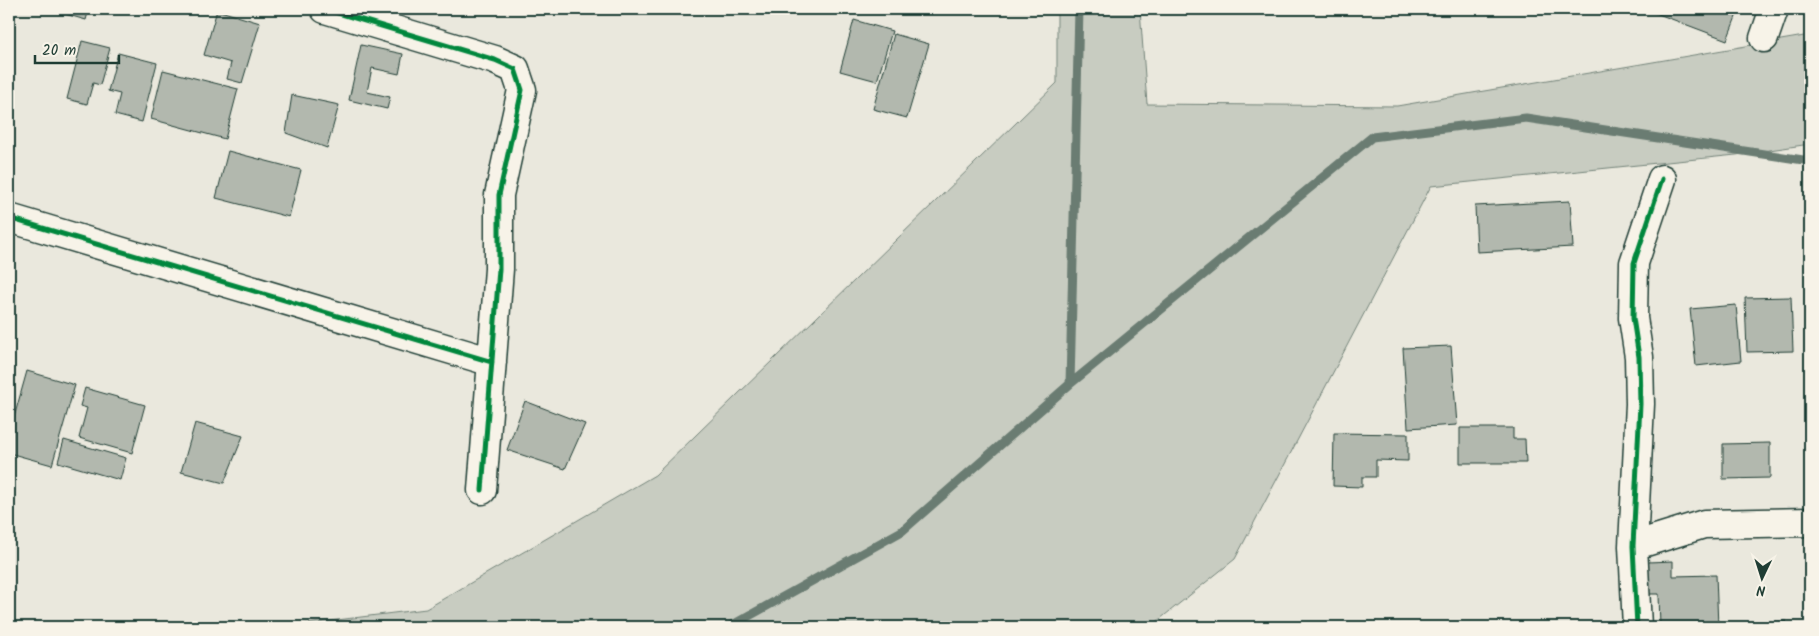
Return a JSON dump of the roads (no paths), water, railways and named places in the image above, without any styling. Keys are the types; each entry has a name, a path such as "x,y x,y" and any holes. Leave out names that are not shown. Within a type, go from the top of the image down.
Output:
{"street":[{"path":"325,9 495,60 515,69 522,90 499,196 499,269 482,490"},
{"path":"1764,38 1774,9"},
{"path":"1637,627 1633,546 1640,404 1639,356 1633,318 1634,263 1662,179"},
{"path":"9,218 492,362"},
{"path":"1633,546 1704,524 1810,522"}],"waterway":[{"path":"1070,384 1079,9"},
{"path":"729,627 902,531 1070,384 1372,137 1526,118 1810,161"}]}
